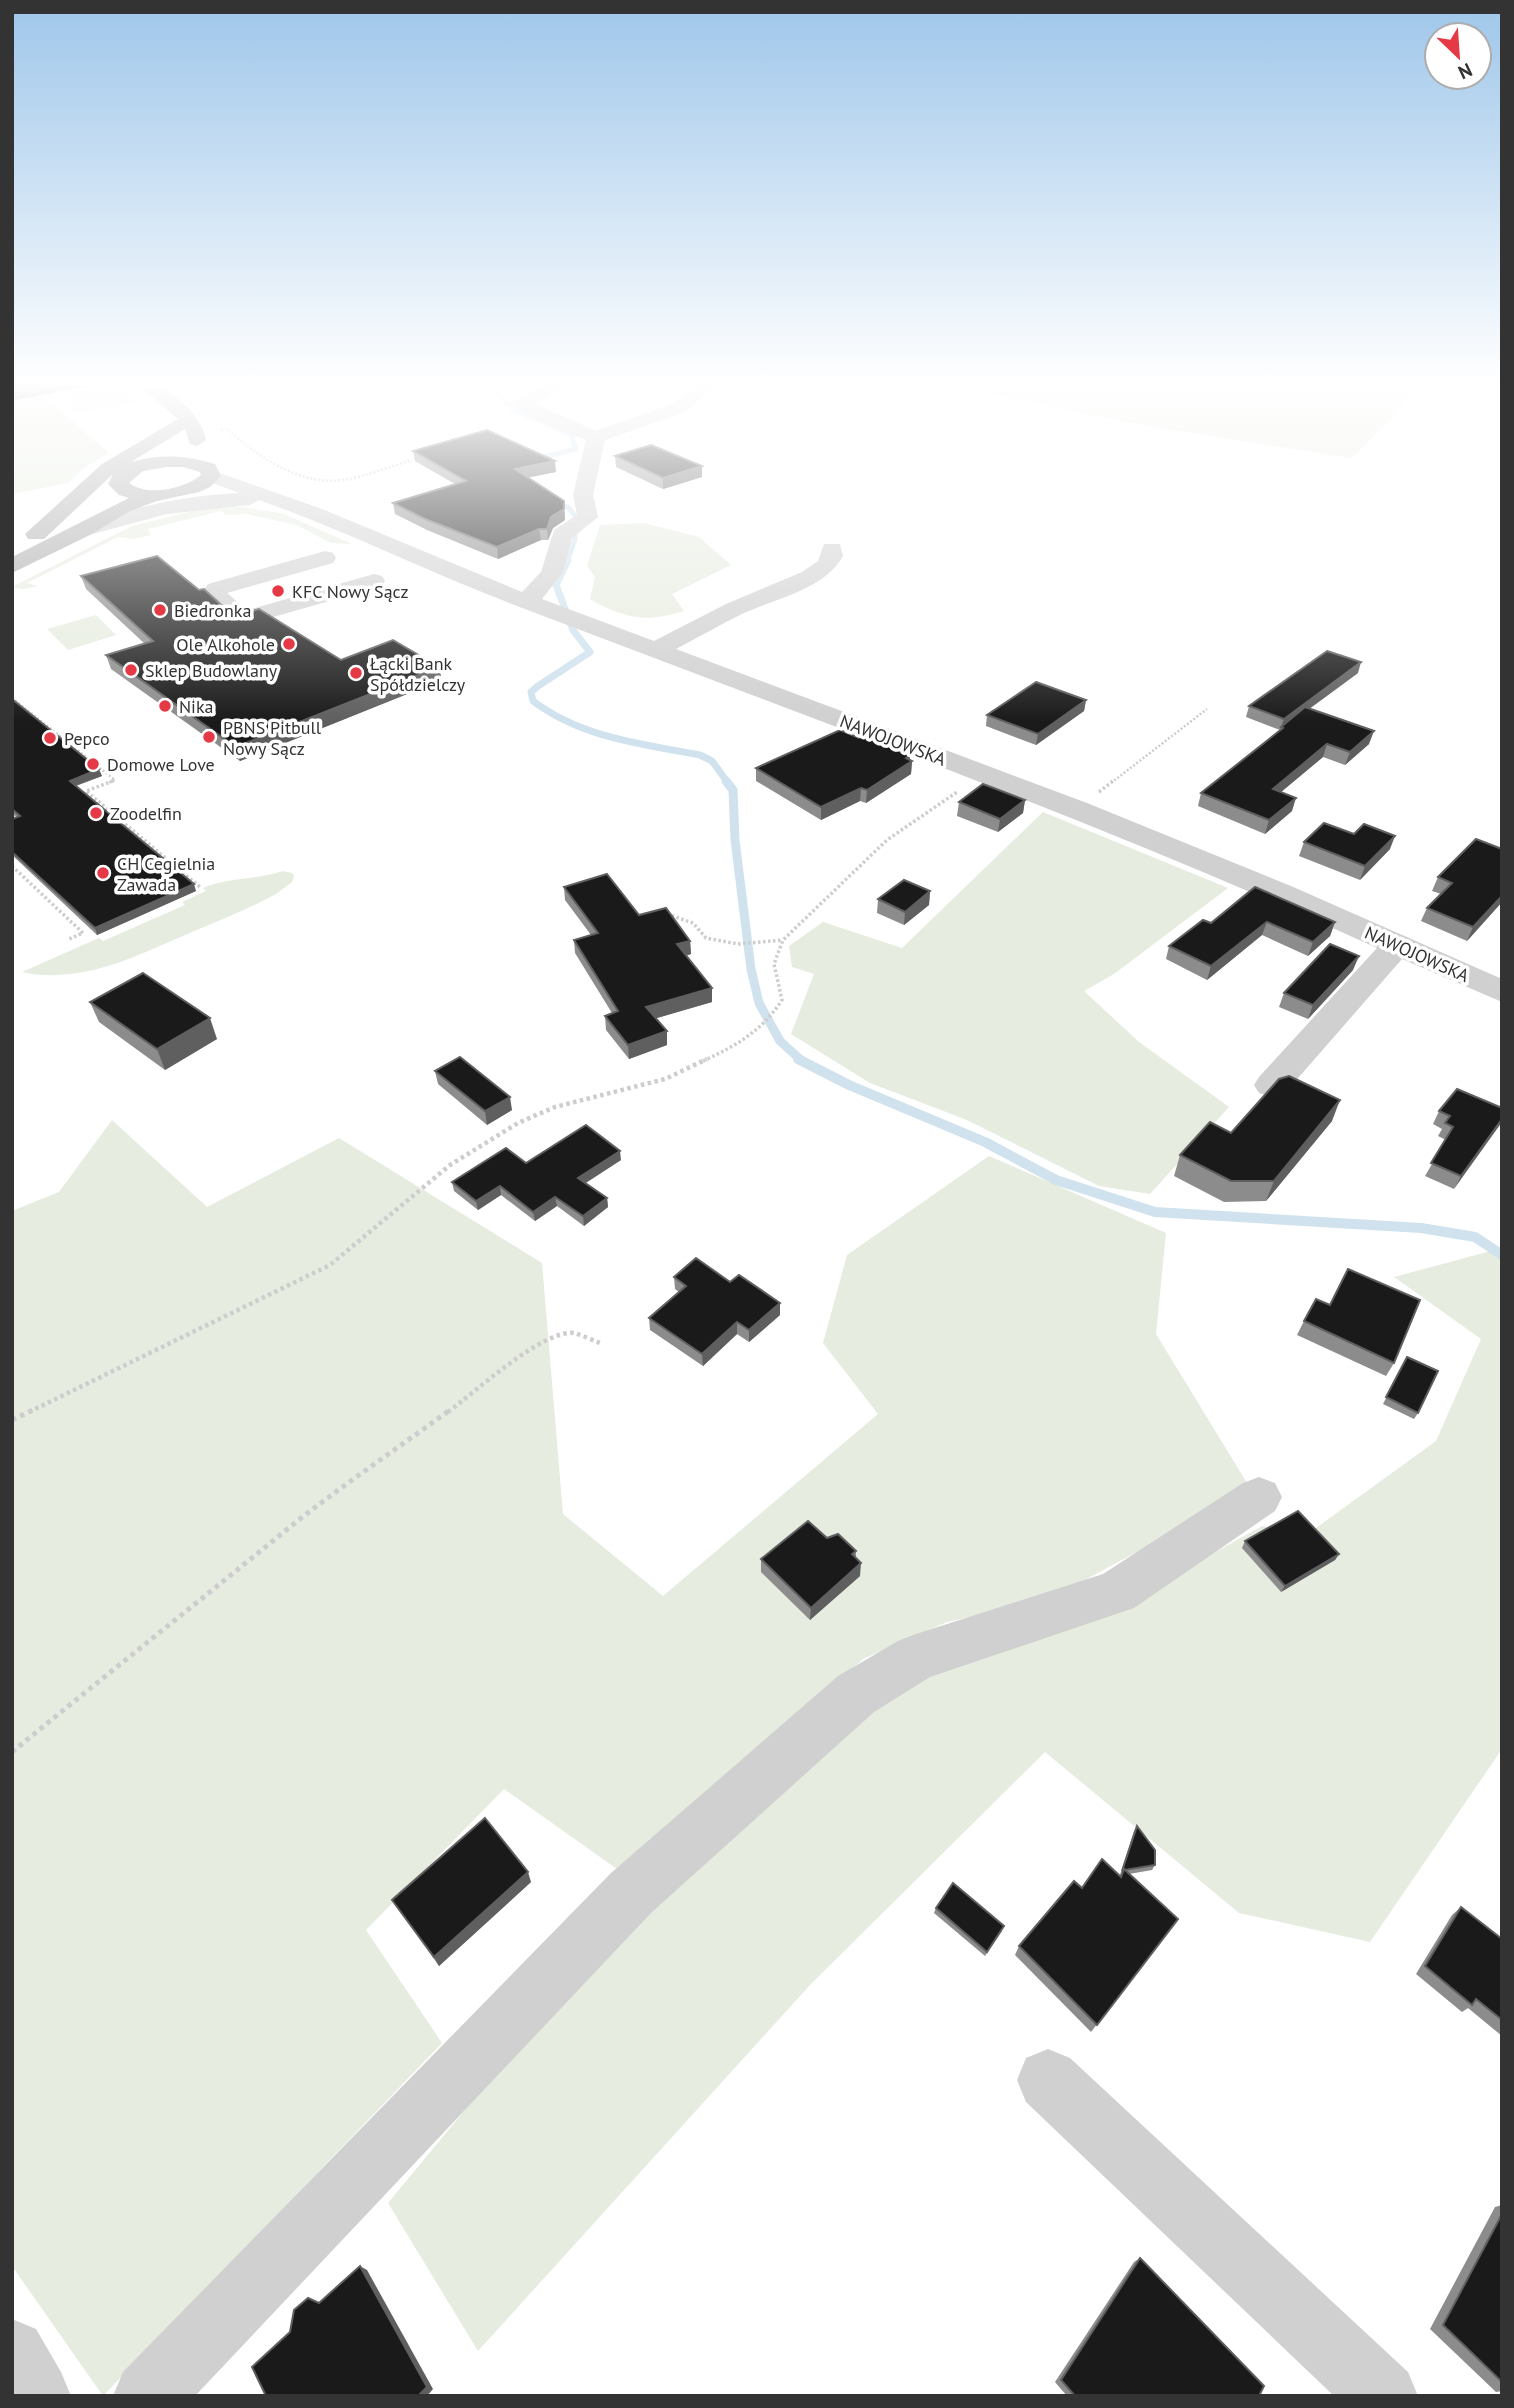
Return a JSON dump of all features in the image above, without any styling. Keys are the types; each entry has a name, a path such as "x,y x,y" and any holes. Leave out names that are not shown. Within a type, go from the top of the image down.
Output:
{"main road":[{"path":"36,534 78,497"},
{"path":"12,545 108,497"},
{"path":"12,566 85,530 121,508 150,497"}],"street":[{"name":"NAWOJOWSKA","path":"262,497 271,499"},
{"name":"NAWOJOWSKA","path":"267,497 534,593 553,611 1077,809 1280,892 1502,992"},
{"path":"519,576 534,593 555,571 562,535 588,517 584,497"},
{"path":"85,530 134,513 173,504 207,500 271,499"},
{"path":"656,650 734,609 810,577 827,565 832,549"},
{"path":"325,558 216,589 213,593 240,615 252,617 374,580"},
{"path":"1272,1085 1397,945"},
{"path":"147,2396 631,1893 856,1693 916,1658 1117,1592 1259,1497"},
{"path":"1048,2080 1384,2396"},
{"path":"12,2353 37,2396"}],"path":[{"path":"12,698 115,780 86,791 201,887"},
{"path":"1077,809 1207,709"},
{"path":"12,1420 330,1265 450,1165 518,1123 555,1107 664,1079 747,1038 773,1014 782,1000 774,964 783,940 887,840 984,774"},
{"path":"12,866 83,933 67,940"},
{"path":"660,916 668,914 693,923 706,938 738,944 783,940"},
{"path":"12,1752 195,1602 257,1557 297,1522 457,1405 505,1366 555,1336 573,1333 600,1343"}],"shaded area":[{"path":"243,507 284,514 352,544 331,543 296,525 247,514 226,515 221,511 148,529 151,535 134,539 118,537 27,583 38,586 23,589 12,587 132,526 204,508"},
{"path":"644,523 699,537 731,565 672,594 684,611 658,617 636,617 614,611 590,599 595,577 587,566 600,525"},
{"path":"96,615 116,635 68,650 47,629"},
{"path":"1043,812 1228,888 1114,974 1084,991 1139,1042 1229,1107 1150,1194 1099,1186 967,1120 870,1083 791,1034 814,974 792,967 789,946 823,922 902,948"},
{"path":"283,871 294,876 292,882 276,894 131,958 88,971 67,974 22,972 99,938 103,941 185,905 182,902 206,891 203,888"},
{"path":"112,1120 207,1207 339,1138 542,1263 563,1514 663,1596 878,1414 823,1343 847,1255 989,1156 1166,1233 1156,1334 1247,1483 1181,1528 1048,1600 947,1622 863,1659 624,1874 504,1789 366,1930 442,2043 103,2396 12,2266 12,1211 59,1192"},
{"path":"1502,1248 1502,1749 1370,1942 1239,1913 1045,1752 810,1985 478,2351 388,2203 580,1971 882,1697 966,1657 1090,1622 1262,1526 1309,1533 1436,1441 1481,1339 1394,1277"}],"building":[{"path":"412,497 558,497 564,501 564,509 551,517 547,529 539,529 497,547 425,519 393,503"},
{"path":"157,556 199,590 204,589 227,610 248,612 259,609 341,660 393,640 439,667 236,747 106,655 153,641 81,576"},
{"path":"1327,651 1361,662 1284,719 1249,706"},
{"path":"1036,682 1086,700 1038,734 987,715"},
{"name":"CH Cegielnia Zawada","path":"12,699 99,769 70,781 194,884 95,928 12,852 12,819 20,816 12,809"},
{"path":"1305,707 1374,731 1350,752 1327,744 1273,789 1296,798 1269,820 1201,793 1283,728 1281,727"},
{"path":"840,730 910,755 906,758 912,761 867,790 861,788 821,807 756,768"},
{"path":"983,784 1025,800 1000,819 959,802"},
{"path":"1324,823 1354,834 1364,824 1395,836 1365,866 1304,842"},
{"path":"1476,839 1502,849 1502,896 1473,927 1427,908 1452,883 1438,877"},
{"path":"607,874 639,915 666,908 690,941 677,944 712,988 646,1007 667,1031 628,1045 605,1016 618,1011 574,940 598,933 564,887"},
{"path":"904,880 930,891 905,912 878,899"},
{"path":"1255,887 1335,922 1313,942 1267,922 1211,966 1169,946 1203,920 1211,923"},
{"path":"1330,944 1359,956 1313,1005 1284,993"},
{"path":"143,973 210,1018 157,1049 90,1002"},
{"path":"460,1057 510,1097 485,1111 435,1071"},
{"path":"1289,1076 1340,1100 1274,1181 1231,1181 1180,1155 1210,1122 1231,1133 1279,1079"},
{"path":"1457,1089 1502,1108 1502,1119 1461,1176 1431,1163 1453,1127 1445,1123 1450,1116 1439,1111"},
{"path":"586,1125 620,1151 578,1178 607,1198 583,1216 555,1197 533,1212 500,1186 476,1201 452,1182 506,1148 526,1163"},
{"path":"696,1258 730,1282 739,1275 780,1303 749,1330 737,1322 702,1354 649,1318 686,1286 674,1277"},
{"path":"1348,1269 1420,1300 1394,1363 1304,1321 1316,1299 1330,1305"},
{"path":"1407,1357 1438,1371 1418,1413 1386,1397"},
{"path":"1298,1511 1339,1554 1285,1586 1245,1541"},
{"path":"808,1521 827,1538 838,1534 856,1551 852,1554 861,1563 811,1608 761,1559"},
{"path":"485,1818 528,1872 434,1957 392,1900"},
{"path":"1137,1826 1155,1850 1155,1865 1122,1871"},
{"path":"1102,1859 1121,1877 1124,1869 1178,1919 1097,2025 1019,1946 1074,1881 1082,1888"},
{"path":"953,1883 1004,1926 987,1952 936,1908"},
{"path":"1461,1907 1502,1939 1502,2020 1476,1999 1472,2005 1425,1966"},
{"path":"1502,2214 1502,2382 1443,2325"},
{"path":"1140,2258 1264,2386 1259,2396 1075,2396 1061,2380"},
{"path":"360,2266 427,2387 418,2396 266,2396 252,2367 290,2332 294,2310 308,2298 319,2303"}],"waterway":[{"path":"551,500 569,508 575,516 575,539 567,562"},
{"path":"568,560 556,585 573,630 590,652 531,692 533,701 572,723 613,738 700,755 712,761 728,783"},
{"path":"726,781 733,790 735,840 751,969 759,1003 780,1041 802,1061"},
{"path":"798,1059 849,1085 985,1142 1056,1180 1155,1212 1421,1228 1475,1237 1502,1255"}],"place":[{"name":"KFC Nowy Sącz","path":"278,591"},
{"name":"Biedronka","path":"160,610"},
{"name":"Ole Alkohole","path":"289,644"},
{"name":"Sklep Budowlany","path":"131,670"},
{"name":"Łącki Bank Spółdzielczy","path":"356,673"},
{"name":"Nika","path":"165,706"},
{"name":"PBNS Pitbull Nowy Sącz","path":"209,737"},
{"name":"Pepco","path":"50,738"},
{"name":"Domowe Love","path":"93,764"},
{"name":"Zoodelfin","path":"96,813"},
{"name":"CH Cegielnia Zawada","path":"103,873"}]}
